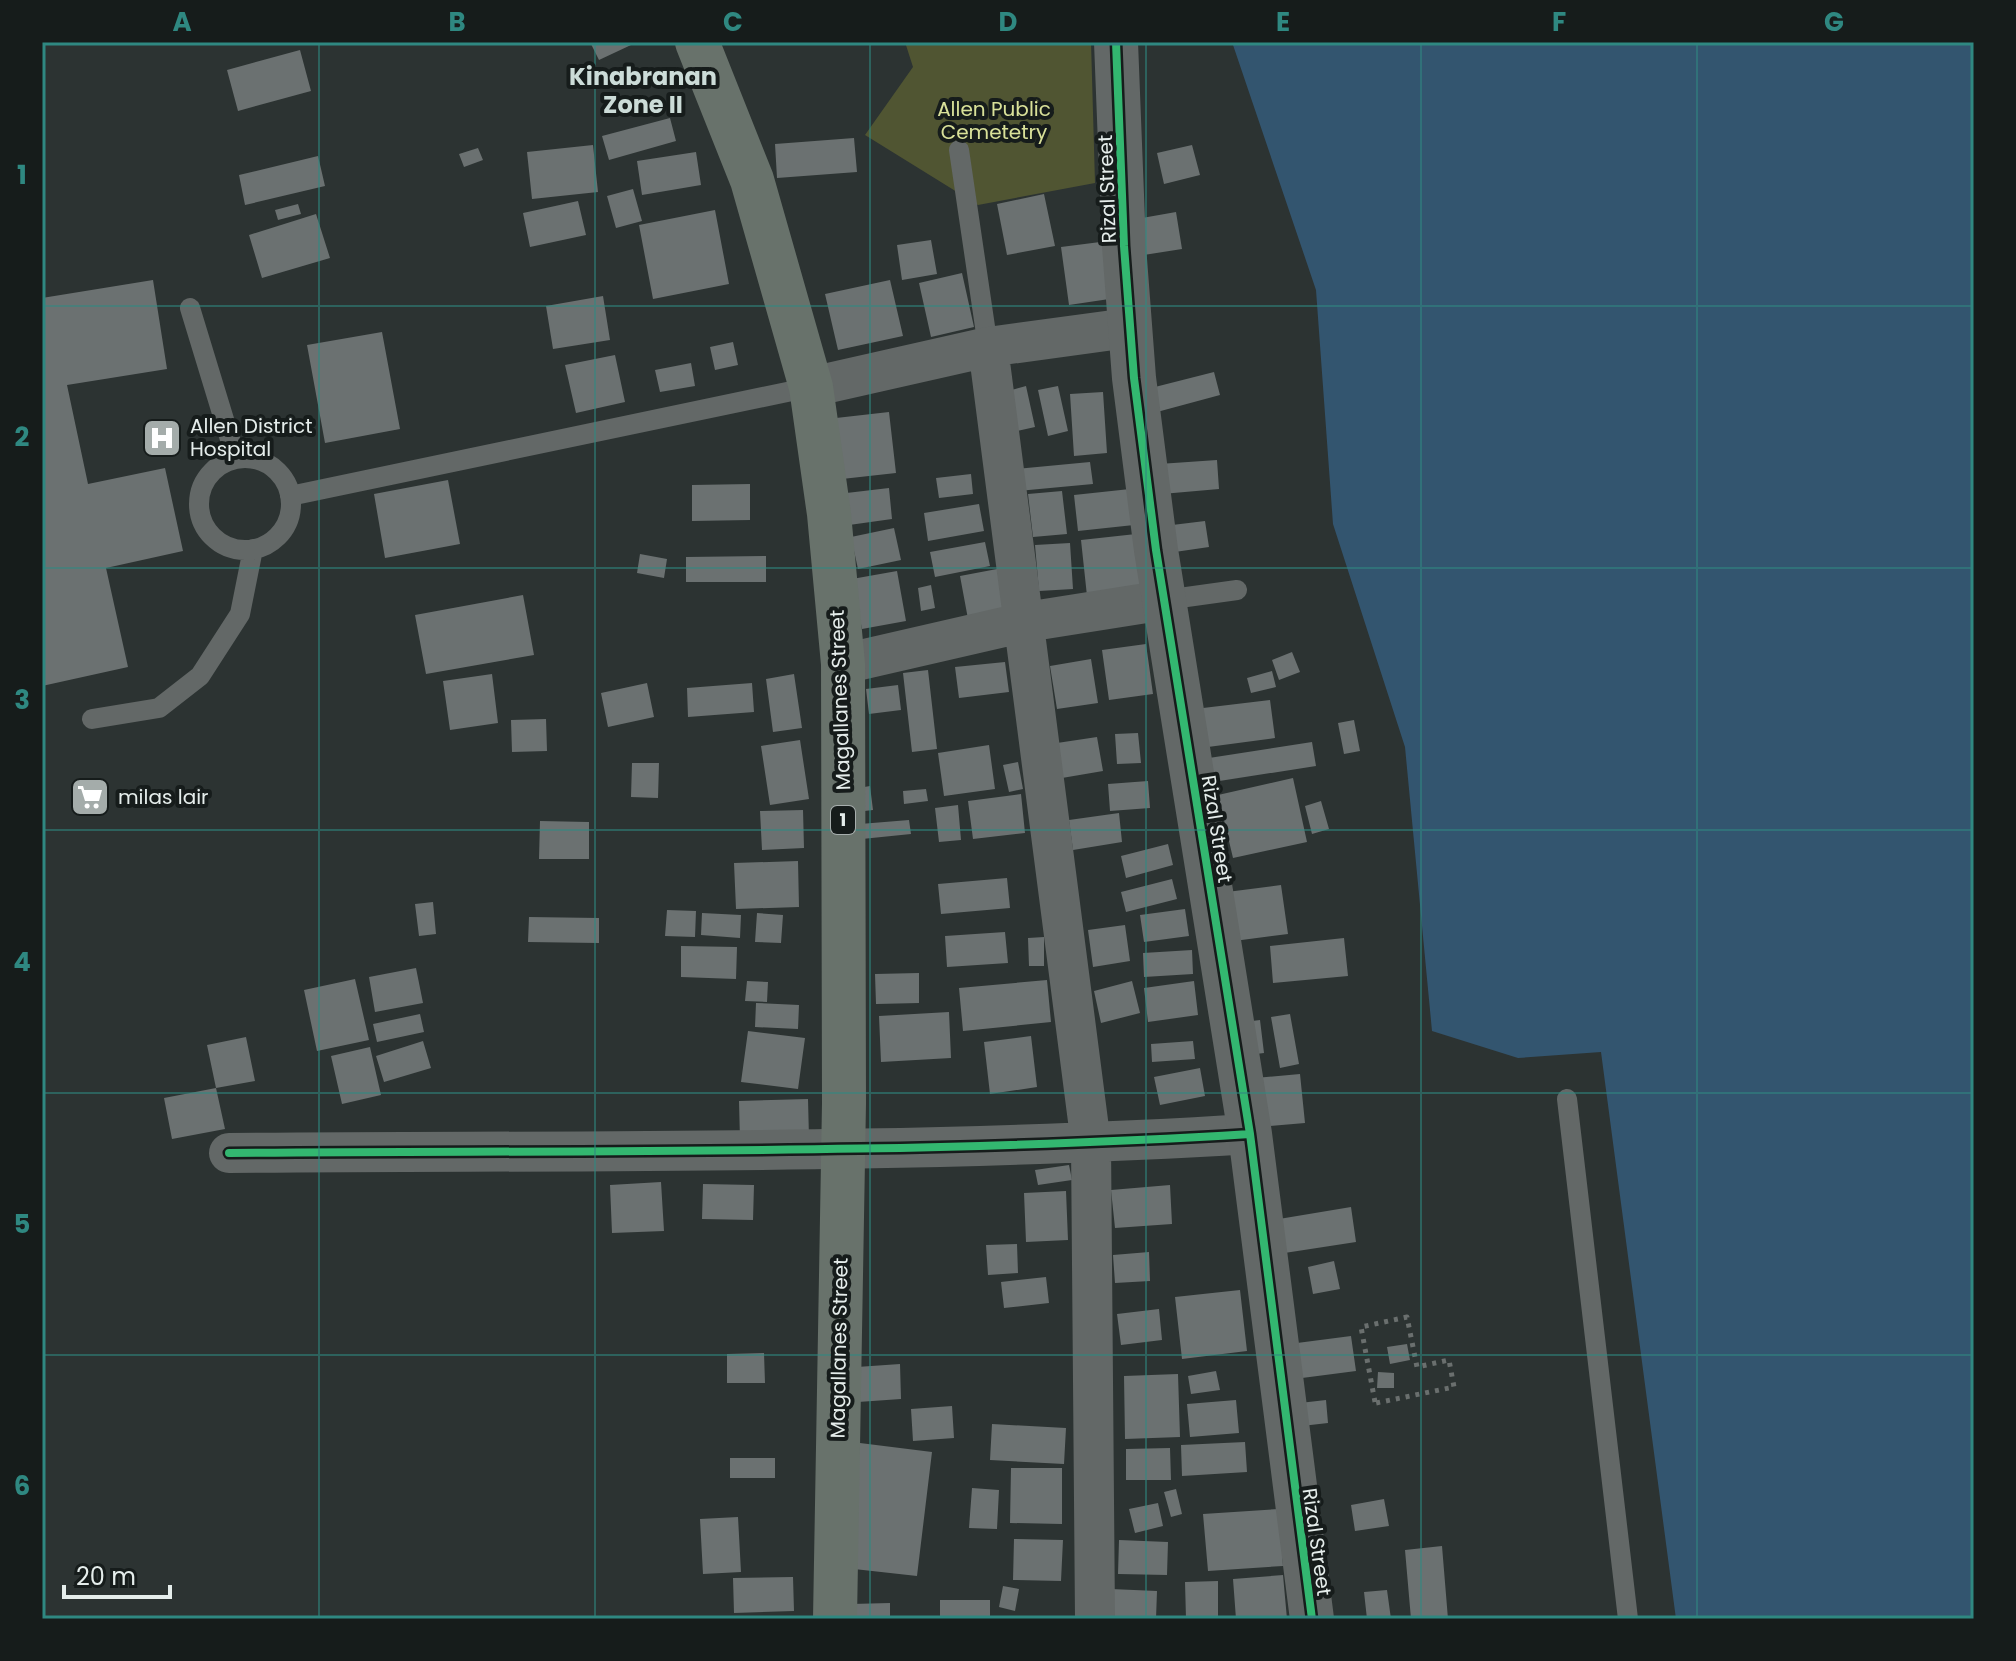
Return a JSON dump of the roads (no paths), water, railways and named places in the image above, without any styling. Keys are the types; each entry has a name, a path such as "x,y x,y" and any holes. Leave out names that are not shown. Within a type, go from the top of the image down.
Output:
{"highway":[{"name":"Magallanes Street","path":"697,42 752,180 811,387 829,514 843,664 835,1619"}],"street":[{"name":"Rizal Street","path":"1116,42 1128,328 1165,600 1250,1134 1312,1619"},
{"path":"811,387 988,347 1128,328"},
{"path":"988,347 1026,622 1091,1144 1095,1619"},
{"path":"843,664 1026,622 1165,600"},
{"path":"229,1153 841,1149 1091,1144 1250,1134"}],"lane":[{"path":"959,150 988,347"},
{"path":"190,308 236,459"},
{"path":"290,496 811,387"},
{"path":"236,459 254,459 271,466 283,479 290,496 290,514 283,530 270,543 253,549 235,549 218,542 206,529 199,513 199,495 206,479 219,466 236,459"},
{"path":"92,719 159,708 200,676 240,614 253,549"},
{"path":"1165,600 1237,590"},
{"path":"1567,1099 1628,1619"}],"water":[{"path":"1232,42 1974,42 1974,1619 1676,1619 1601,1052 1518,1058 1432,1031 1405,747 1333,524 1316,290"}],"place":[{"name":"Allen District Hospital","path":"162,438"},
{"name":"milas lair","path":"90,797"}],"district":[{"name":"Kinabranan Zone II","path":"643,91"}],"park label":[{"name":"Allen Public Cemetetry","path":"994,120"}]}
